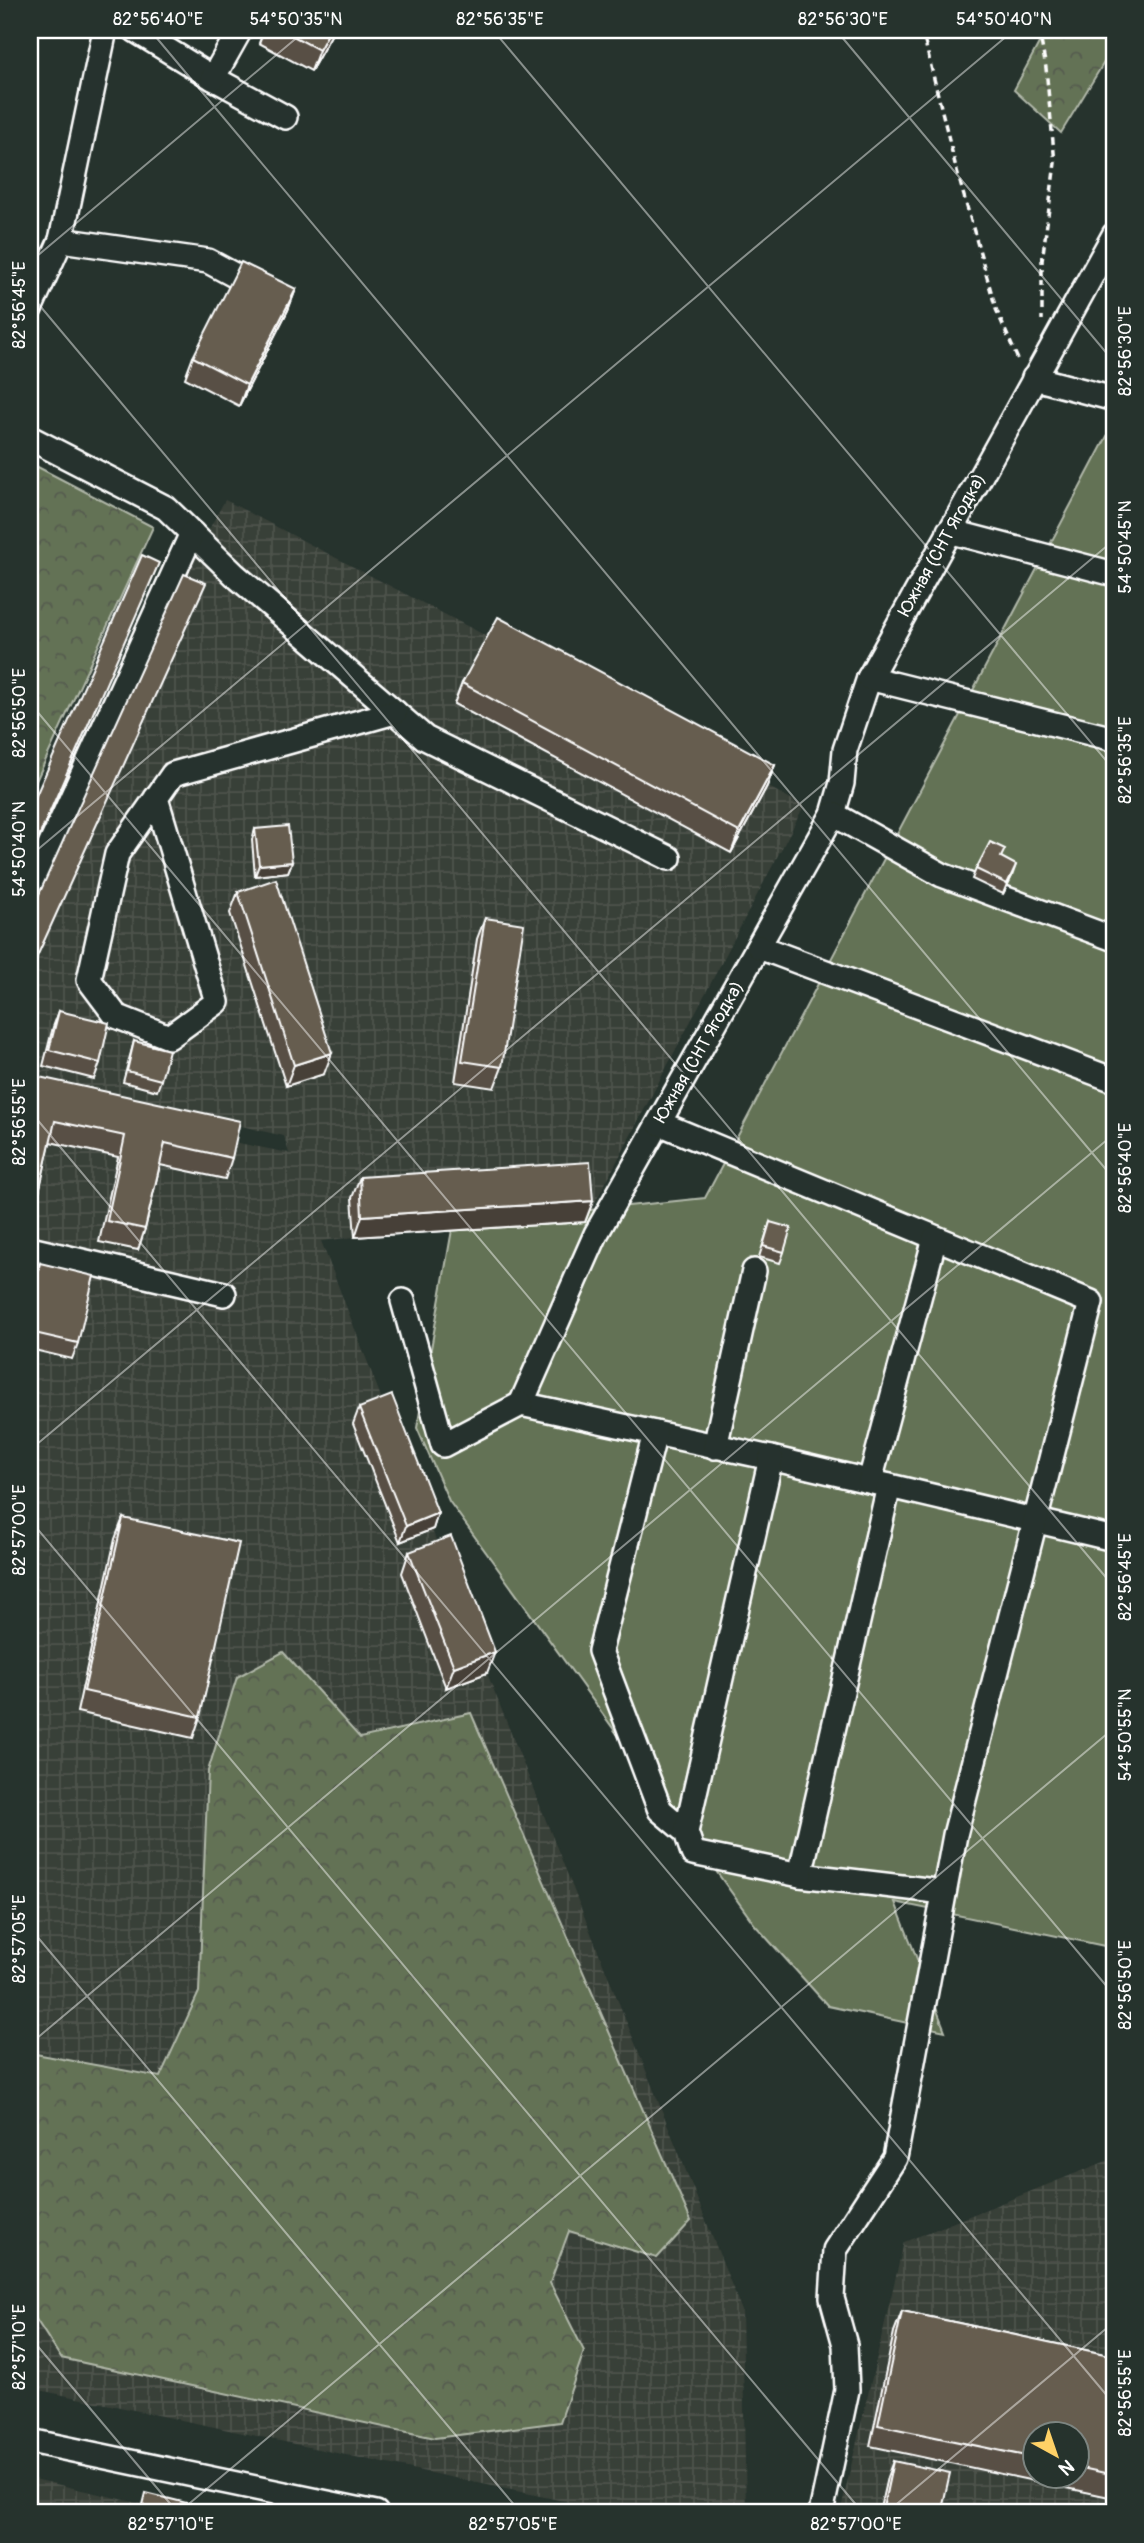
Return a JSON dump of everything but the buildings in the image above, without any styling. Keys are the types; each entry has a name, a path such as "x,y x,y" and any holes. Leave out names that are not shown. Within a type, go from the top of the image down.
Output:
{"street":[{"path":"30,309 61,240 105,30"},
{"path":"135,30 285,117"},
{"path":"214,78 240,30"},
{"name":"Южная (СНТ Ягодка)","path":"521,1404 596,1234 833,814 842,783 845,750 869,678 1114,235"},
{"path":"61,240 208,261 282,300"},
{"path":"1032,382 1114,399"},
{"path":"30,438 166,508 235,575 425,738 669,858"},
{"path":"949,531 1114,574"},
{"path":"30,890 192,533"},
{"path":"869,678 1114,739"},
{"path":"156,798 217,1002 169,1037 116,1016 89,980 117,853 173,774 395,712"},
{"path":"833,814 942,875 1114,939"},
{"path":"758,947 1114,1080"},
{"path":"659,1123 1091,1302 955,1835 895,2158 835,2250 832,2298 845,2345 847,2390 821,2513"},
{"path":"800,1875 880,1483 935,1238"},
{"path":"30,1249 224,1294"},
{"path":"715,1447 754,1271"},
{"path":"403,1301 443,1445 521,1404 771,1458 1114,1539"},
{"path":"654,1433 600,1651 660,1810 686,1832"},
{"path":"771,1458 686,1832 693,1853 800,1875 944,1892"},
{"path":"30,2441 376,2513"}],"path":[{"path":"922,30 956,168 996,309 1032,382"},
{"path":"1039,30 1046,68 1055,163 1042,261 1042,321 1055,340"}],"shaded area":[{"path":"225,500 804,806 585,1222 321,1241 487,1673 742,2311 746,2513 620,2513 30,2388 30,1098 289,1153 284,1136 30,1077 30,973 204,589 182,579"},
{"path":"1114,2158 1114,2513 840,2513 904,2242"},
{"path":"30,2478 181,2513 30,2513"}],"green space":[{"path":"1046,30 1114,30 1114,46 1061,133 1014,90"},
{"path":"1114,423 1114,1948 895,1902 945,2031 828,2006 755,1925 449,1501 417,1428 453,1224 705,1198"},
{"path":"30,463 153,527 30,794"},
{"path":"283,1652 360,1738 471,1713 691,2221 657,2258 569,2231 550,2283 584,2351 560,2422 435,2438 61,2358 30,2310 30,2053 160,2077 199,1992 208,1771 237,1677"}]}
